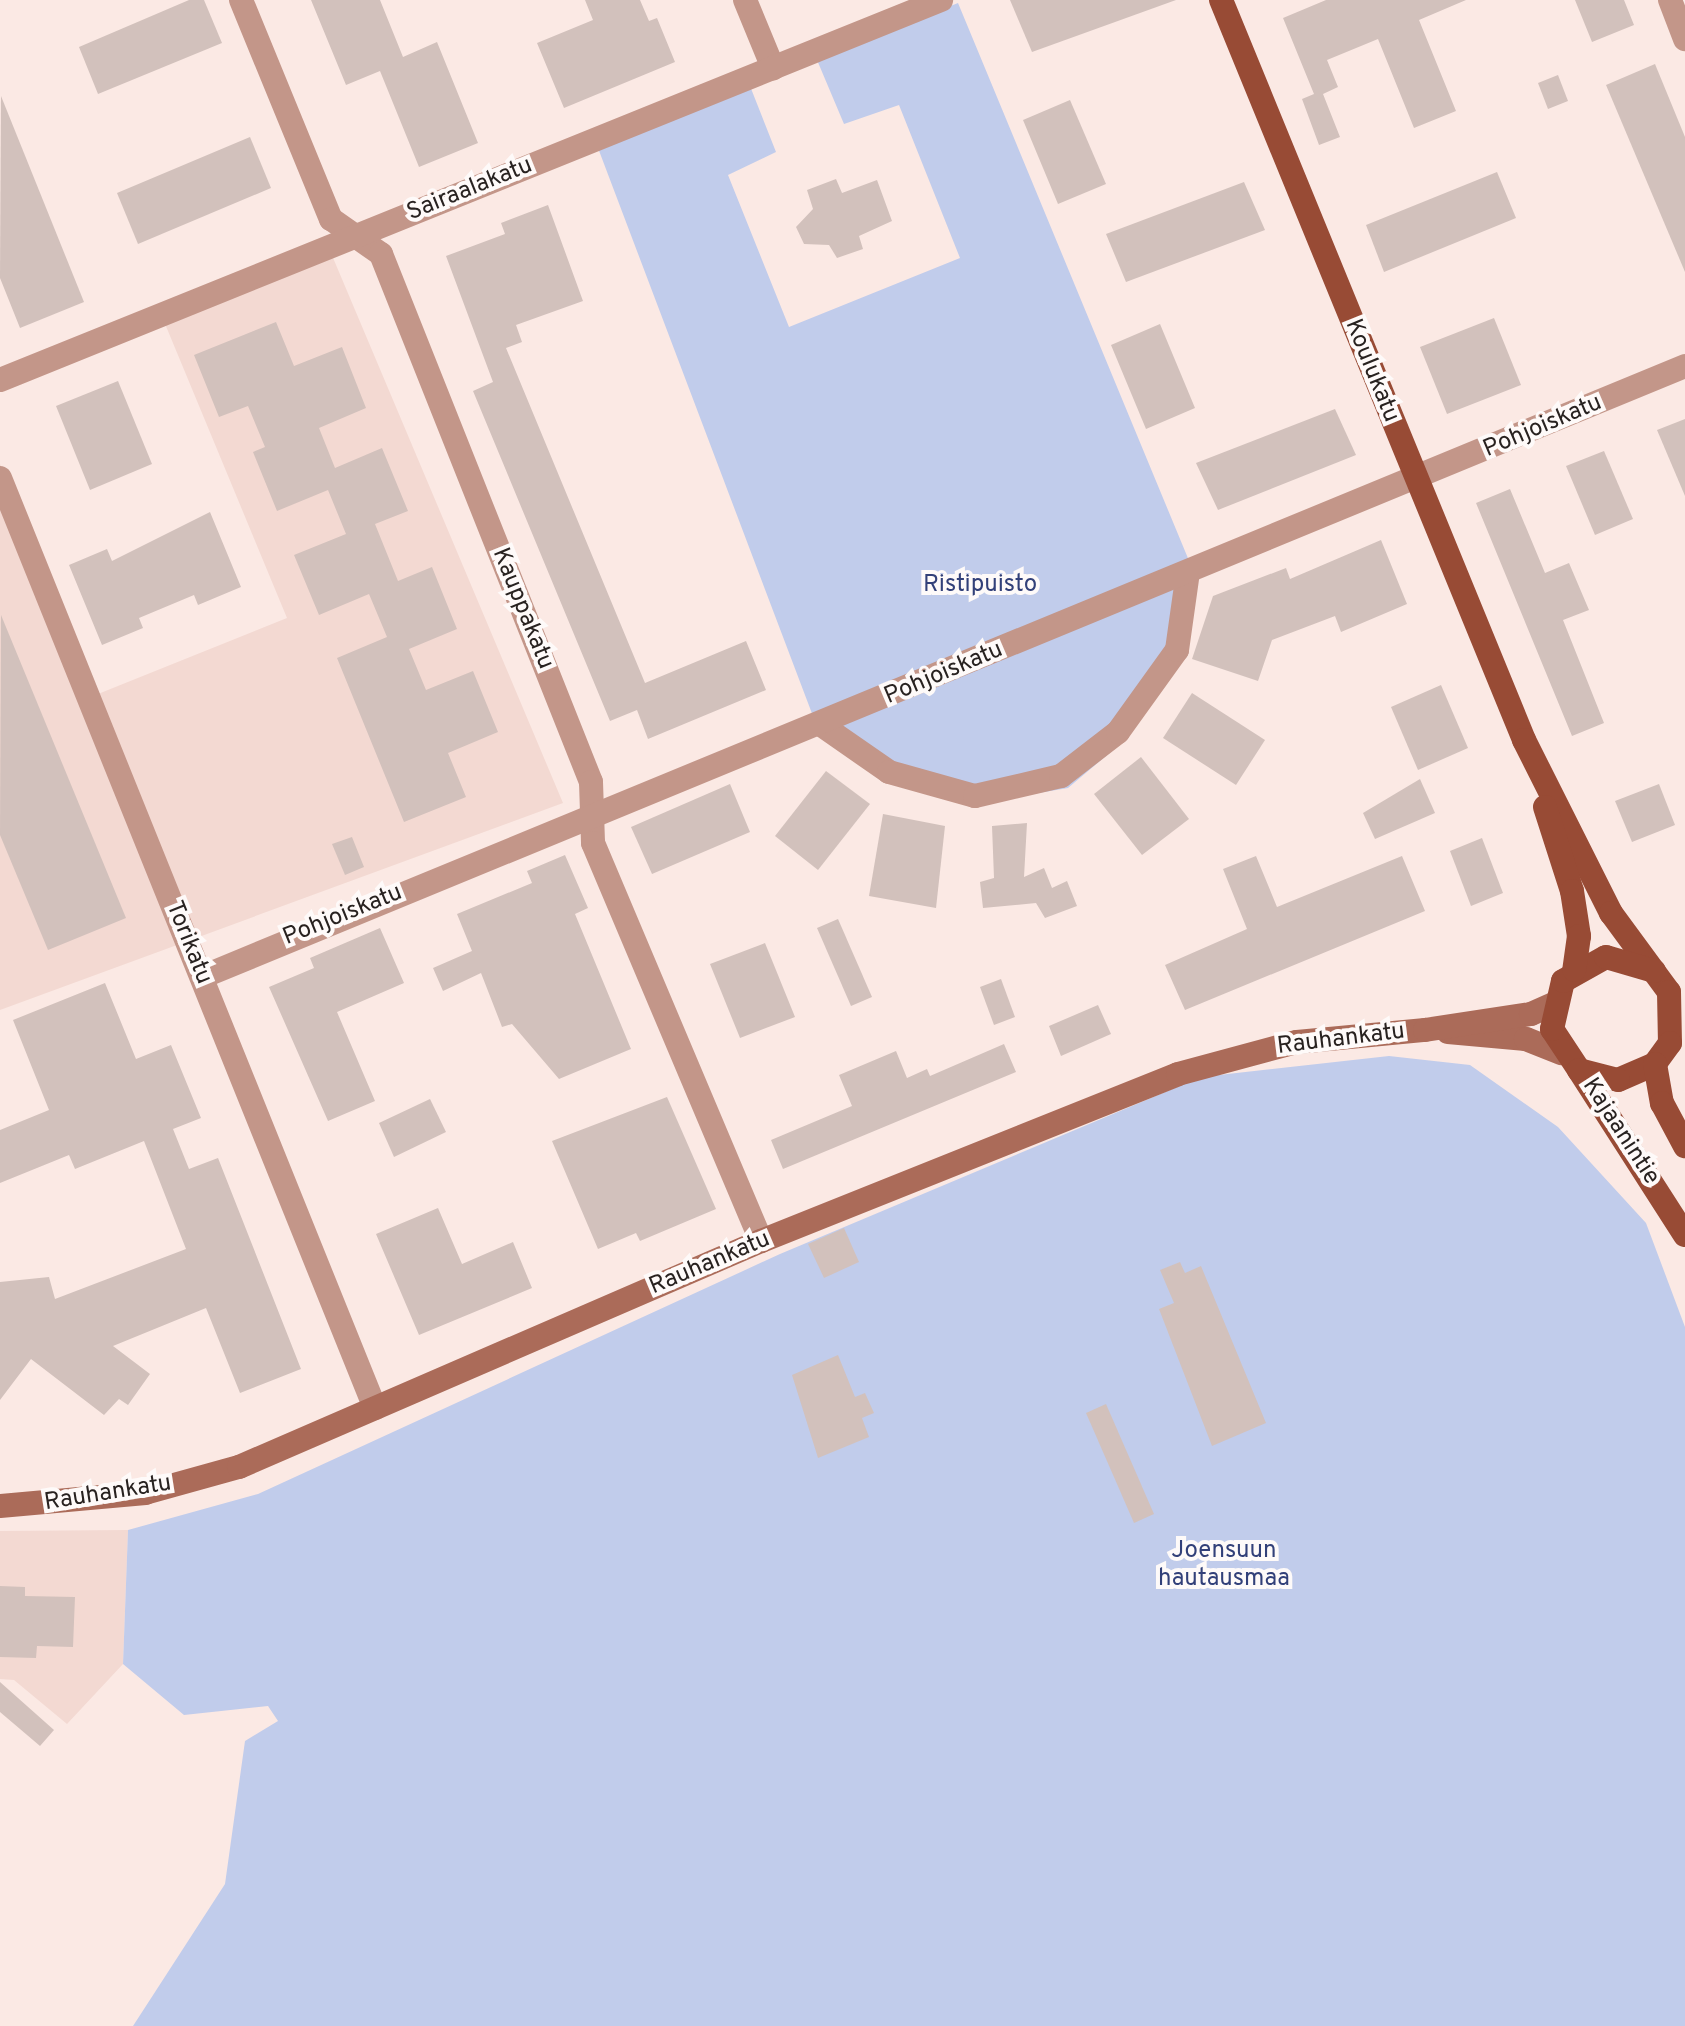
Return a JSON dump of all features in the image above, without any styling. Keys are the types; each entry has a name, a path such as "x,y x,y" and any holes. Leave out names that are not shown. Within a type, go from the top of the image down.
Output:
{"main road":[{"name":"Koulukatu","path":"1221,0 1524,740 1611,913 1654,971"},
{"name":"Koulukatu","path":"1524,740 1572,891 1579,936 1574,970"},
{"path":"1606,957 1654,971 1675,1017 1670,1043 1655,1064 1618,1080 1579,1070 1561,1053 1553,1004 1574,970 1606,957"},
{"name":"Kajaanintie","path":"1655,1064 1662,1103 1685,1146"},
{"name":"Kajaanintie","path":"1579,1070 1685,1235"}],"street":[{"name":"Kauppakatu","path":"241,0 331,219 381,254 591,782 593,843 761,1241"},
{"path":"745,0 773,68"},
{"name":"Sairaalakatu","path":"0,380 941,0"},
{"path":"1670,0 1685,39"},
{"name":"Pohjoiskatu","path":"202,977 1416,481 1685,366"},
{"name":"Torikatu","path":"0,478 375,1408"},
{"path":"820,724 889,772 975,796 1061,776 1118,732 1177,650 1188,572"},
{"name":"Rauhankatu","path":"0,1506 145,1493 239,1467 761,1241 1178,1074 1297,1042 1425,1030 1531,1014 1553,1004"},
{"name":"Rauhankatu","path":"1425,1030 1526,1039 1561,1053"}],"shaded area":[{"path":"331,253 563,803 0,1010 0,464 93,696 287,618 163,319"},
{"path":"128,1530 123,1664 67,1724 14,1680 0,1679 0,1531"}],"green space":[{"name":"Ristipuisto","path":"958,3 1197,580 1126,739 1068,788 978,803 819,732 598,148 750,86 776,152 728,175 789,327 960,258 899,105 844,124 817,60"},
{"name":"Joensuun hautausmaa","path":"1389,1056 1470,1065 1558,1127 1646,1223 1685,1327 1685,2026 133,2026 225,1884 245,1741 278,1721 268,1706 184,1715 123,1664 128,1530 258,1494 780,1254 1201,1077"}],"building":[{"path":"189,0 204,0 222,43 98,94 79,47"},
{"path":"311,0 380,0 403,57 437,42 478,143 419,167 380,71 346,85"},
{"path":"585,0 640,0 649,21 657,18 675,62 564,108 537,43 593,20"},
{"path":"1010,0 1176,0 1032,52"},
{"path":"1326,0 1466,0 1419,20 1456,111 1414,128 1378,39 1327,60 1338,87 1323,94 1340,137 1319,145 1302,99 1314,94 1283,18"},
{"path":"1575,0 1624,0 1634,25 1592,42"},
{"path":"1655,64 1685,137 1685,272 1606,85"},
{"path":"1558,75 1568,101 1548,109 1538,83"},
{"path":"1,96 84,302 20,328 0,278"},
{"path":"1070,100 1106,184 1058,204 1023,120"},
{"path":"250,137 271,188 138,244 117,193"},
{"path":"1497,172 1516,218 1384,272 1366,225"},
{"path":"836,179 842,193 877,180 892,221 859,236 863,249 837,258 829,245 804,244 796,227 813,209 807,190"},
{"path":"1244,182 1265,230 1126,282 1106,234"},
{"path":"548,205 583,301 516,325 522,342 506,348 645,683 746,641 766,690 648,739 637,710 610,721 473,391 493,382 446,256 505,234 501,223"},
{"path":"1494,318 1521,385 1447,414 1420,347"},
{"path":"276,322 294,366 342,347 366,408 319,428 335,468 382,448 408,511 375,524 398,581 432,567 457,629 409,649 426,690 473,671 498,732 448,753 466,797 404,822 337,658 387,637 369,594 319,615 294,555 346,534 328,490 277,511 253,452 265,447 248,406 219,417 194,355"},
{"path":"1160,324 1195,408 1146,429 1111,345"},
{"path":"118,381 152,464 90,490 56,406"},
{"path":"1335,409 1356,455 1218,510 1196,463"},
{"path":"1685,419 1685,496 1657,430"},
{"path":"1604,451 1633,519 1595,535 1566,466"},
{"path":"1510,489 1545,573 1569,563 1589,610 1563,620 1604,723 1572,736 1476,503"},
{"path":"210,512 241,587 198,605 194,595 139,618 143,628 102,645 69,565 107,549 112,561"},
{"path":"1381,540 1407,604 1341,632 1335,616 1272,640 1258,681 1192,659 1213,596 1286,568 1290,579"},
{"path":"1,615 126,918 48,950 0,835"},
{"path":"1441,685 1468,748 1418,770 1391,707"},
{"path":"1192,693 1265,740 1236,785 1163,738"},
{"path":"1141,757 1189,819 1142,855 1094,794"},
{"path":"826,771 870,804 818,870 775,836"},
{"path":"1420,779 1435,813 1375,839 1363,813"},
{"path":"730,784 750,832 652,874 631,827"},
{"path":"1659,784 1675,825 1632,842 1615,801"},
{"path":"883,814 945,826 936,908 869,896"},
{"path":"1027,823 1024,877 1044,868 1052,888 1067,881 1077,906 1045,918 1036,903 983,908 980,882 994,878 992,826"},
{"path":"352,837 364,867 345,875 332,844"},
{"path":"1482,838 1503,893 1471,906 1450,851"},
{"path":"565,855 588,908 575,914 631,1049 559,1079 512,1024 502,1027 481,973 443,991 433,968 472,951 457,914 532,883 527,871"},
{"path":"1256,856 1277,907 1402,856 1425,911 1185,1010 1165,965 1247,929 1223,869"},
{"path":"838,919 872,997 851,1006 817,928"},
{"path":"380,928 404,983 337,1012 375,1101 328,1121 269,987 314,968 310,958"},
{"path":"765,943 795,1017 740,1038 710,964"},
{"path":"1001,979 1015,1017 994,1025 980,987"},
{"path":"105,983 136,1059 171,1045 201,1118 173,1129 189,1169 218,1158 301,1369 240,1393 206,1308 113,1346 150,1374 128,1405 119,1399 104,1415 31,1359 0,1400 0,1282 49,1277 55,1299 186,1249 144,1141 75,1169 69,1155 0,1183 0,1130 49,1110 13,1020"},
{"path":"1098,1005 1111,1034 1061,1056 1049,1026"},
{"path":"1004,1044 1016,1072 783,1169 771,1140 852,1106 839,1075 896,1051 907,1078 927,1069 930,1076"},
{"path":"667,1097 716,1209 640,1241 636,1233 598,1249 552,1141"},
{"path":"430,1099 446,1132 394,1157 379,1123"},
{"path":"438,1208 462,1264 513,1242 532,1288 419,1335 376,1234"},
{"path":"844,1228 859,1262 824,1278 808,1244"},
{"path":"1180,1262 1185,1273 1201,1266 1266,1423 1212,1446 1159,1309 1174,1303 1160,1270"},
{"path":"838,1355 855,1397 865,1393 874,1413 862,1418 869,1437 818,1458 792,1375"},
{"path":"1106,1404 1154,1514 1134,1523 1086,1413"},
{"path":"0,1586 25,1587 25,1596 75,1597 73,1647 37,1646 36,1658 0,1657"},
{"path":"0,1682 54,1730 40,1746 0,1712"}]}
